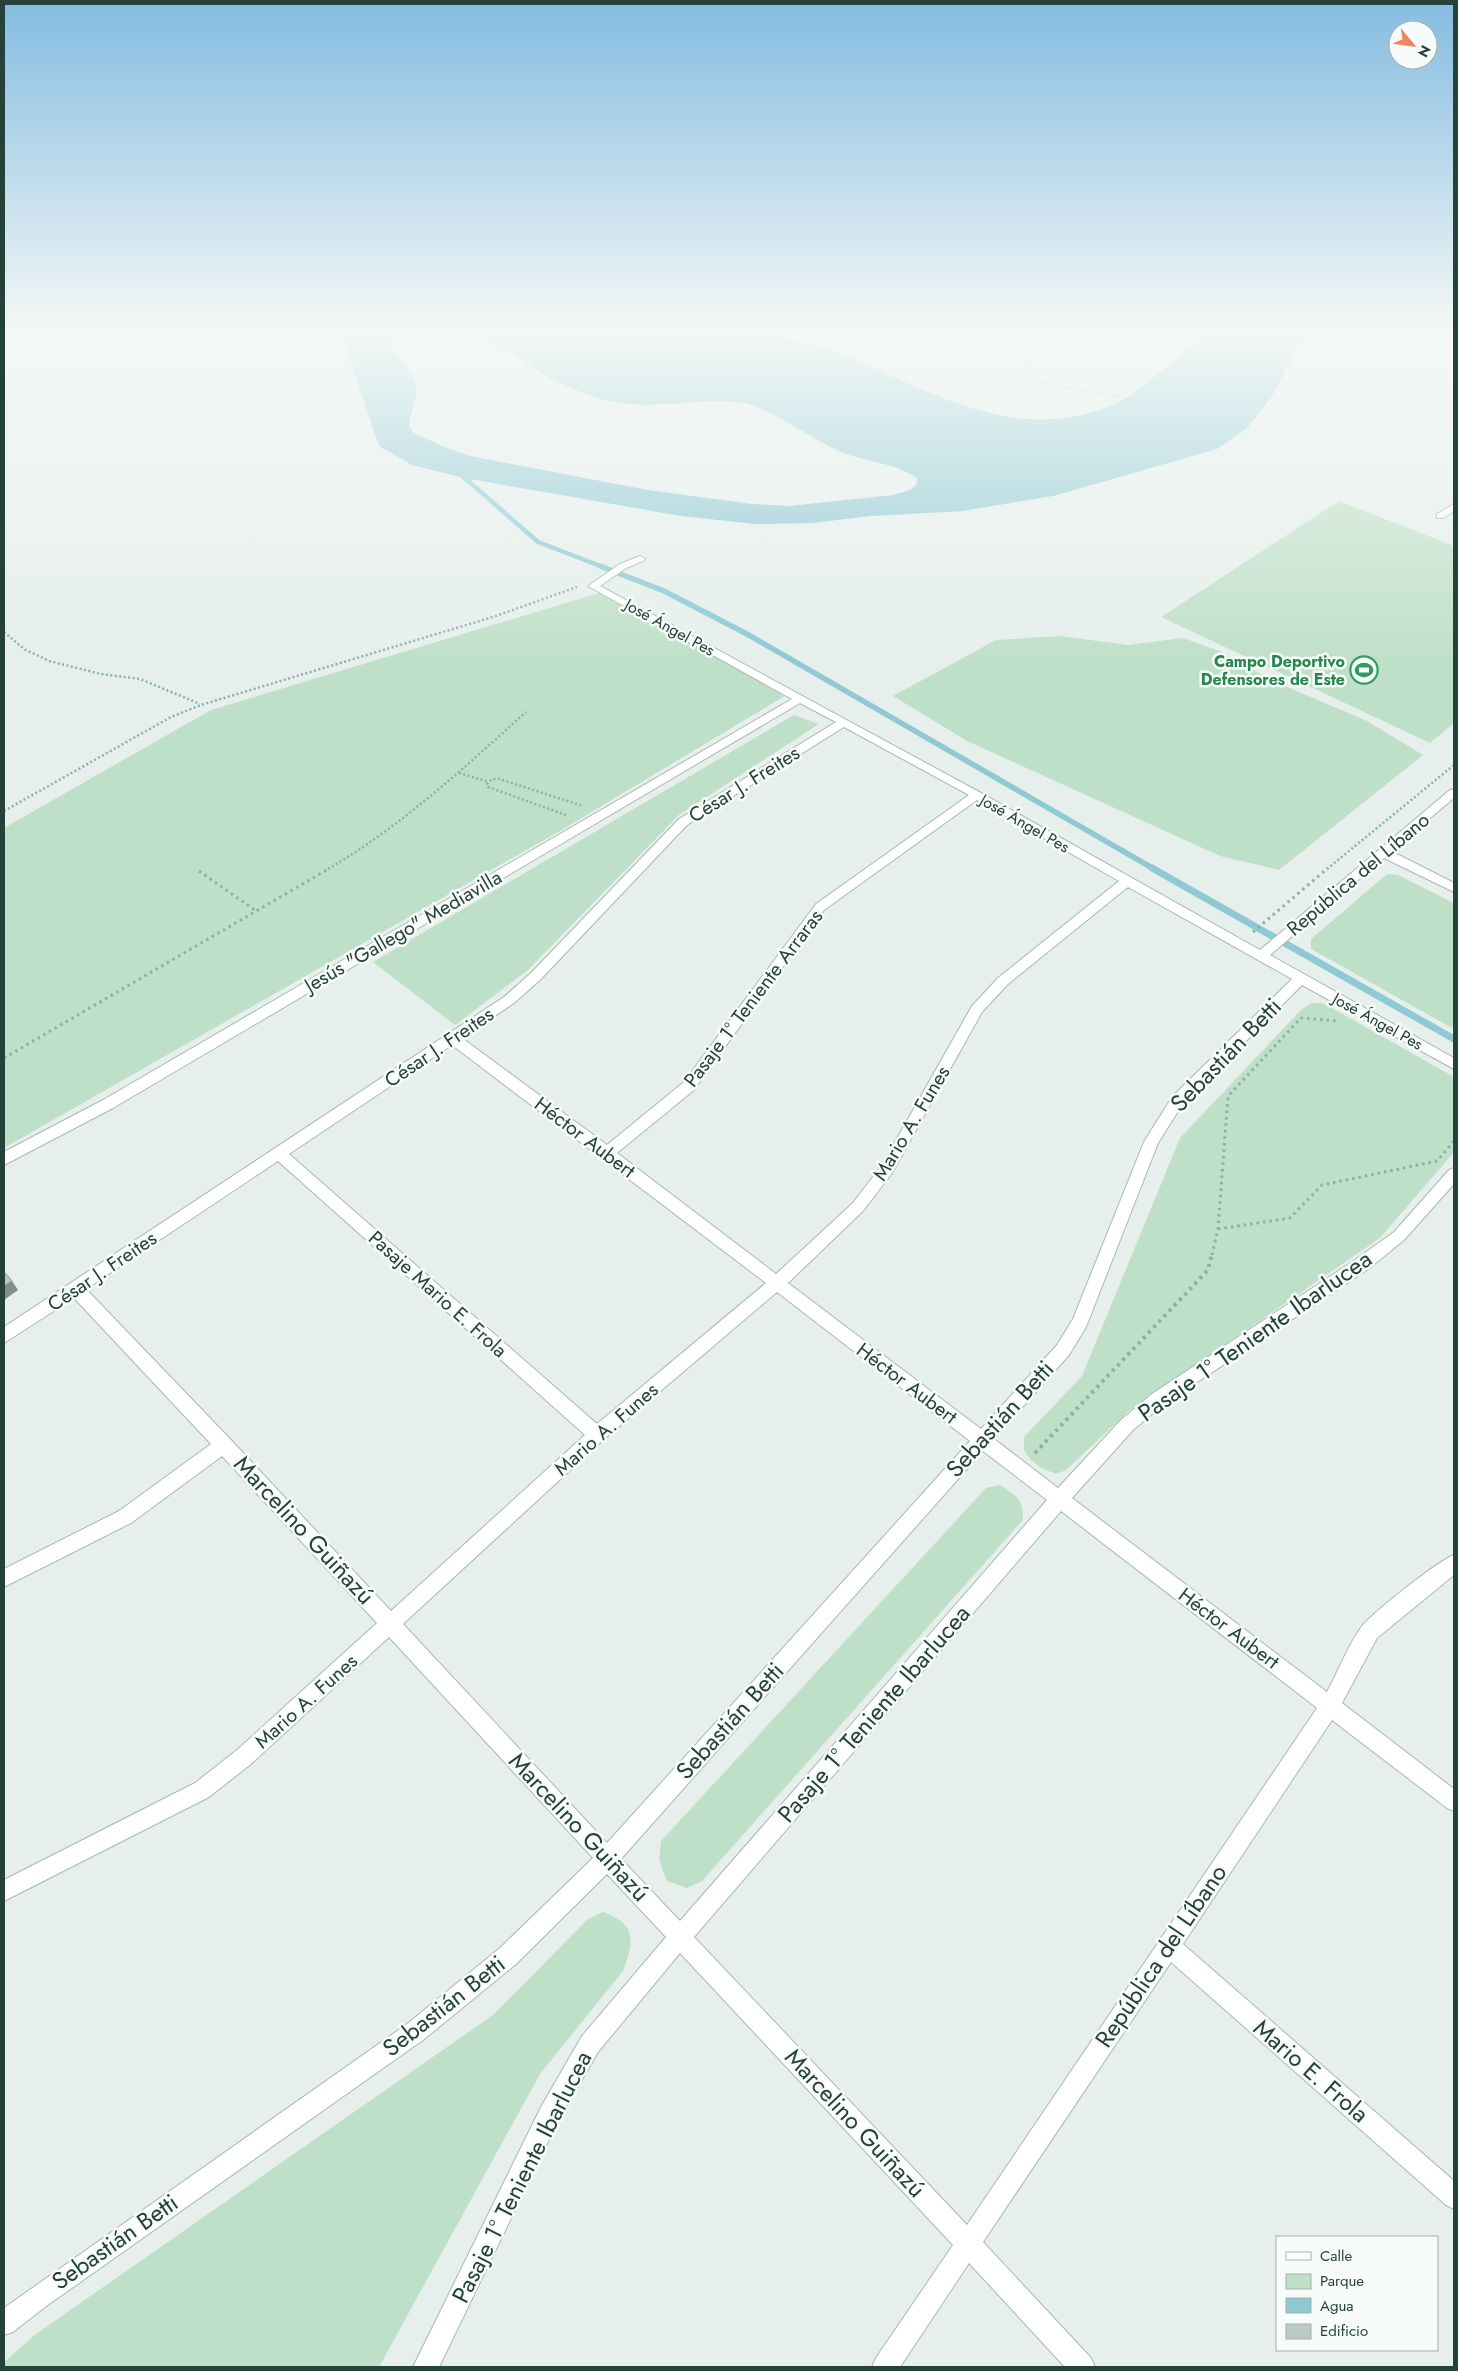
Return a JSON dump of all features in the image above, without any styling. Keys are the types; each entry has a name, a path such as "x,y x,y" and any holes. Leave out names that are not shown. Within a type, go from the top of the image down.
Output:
{"street":[{"path":"1454,507 1440,516 1454,521"},
{"path":"596,584 623,566 640,559"},
{"name":"José Ángel Pes","path":"596,584 800,699 977,795 1127,882 1454,1064"},
{"name":"Jesús \"Gallego\" Mediavilla","path":"4,1159 108,1104 800,699"},
{"name":"César J. Freites","path":"4,1336 509,1000 536,976 683,822 844,722"},
{"name":"República del Líbano","path":"1261,956 1454,792"},
{"name":"Pasaje 1º Teniente Arraras","path":"607,1153 689,1086 820,907 977,795"},
{"path":"1383,852 1454,888"},
{"name":"Mario A. Funes","path":"4,1891 202,1790 244,1757 597,1435 777,1283 858,1207 887,1169 977,1009 1004,980 1127,882"},
{"name":"Sebastián Betti","path":"4,2324 36,2298 415,2032 508,1956 608,1858 1063,1350 1080,1322 1150,1142 1177,1101 1301,978"},
{"name":"Héctor Aubert","path":"453,1039 607,1153 1059,1500 1331,1705 1454,1801"},
{"name":"Pasaje Mario E. Frola","path":"278,1152 597,1435"},
{"name":"Pasaje 1º Teniente Ibarlucea","path":"426,2367 548,2115 590,2044 680,1937 1059,1500 1128,1425 1158,1399 1400,1236 1454,1174"},
{"name":"Marcelino Guiñazú","path":"75,1288 392,1623 680,1937 968,2242 1082,2367"},
{"path":"4,1578 125,1517 224,1444"},
{"name":"República del Líbano","path":"885,2367 1331,1705 1370,1631 1424,1586 1454,1564"},
{"name":"Mario E. Frola","path":"1168,1945 1454,2197"}],"path":[{"path":"4,811 171,717 201,705 496,616 576,588 596,584"},
{"path":"4,632 15,644 37,656 102,674 141,679 201,705"},
{"path":"4,1058 356,853 459,773 526,712"},
{"path":"1240,945 1366,836 1454,765"},
{"path":"459,773 489,782 499,779 605,813"},
{"path":"489,782 488,787 589,823"},
{"path":"200,871 256,911"},
{"path":"1030,1459 1208,1270 1218,1228 1228,1096 1301,1018 1342,1021"},
{"path":"1218,1228 1290,1218 1322,1185 1437,1161 1454,1141"}],"green space":[{"name":"Campo Deportivo Defensores de Este","path":"1339,501 1454,546 1454,723 1430,743 1161,617"},
{"path":"599,593 785,696 565,828 4,1148 4,828 211,710"},
{"path":"1060,636 1128,645 1183,638 1222,652 1273,681 1367,721 1423,755 1279,870 1220,856 967,741 893,696 996,640"},
{"path":"794,715 819,724 679,815 528,970 455,1025 373,962"},
{"path":"1387,874 1398,875 1454,903 1454,1029 1311,949 1311,939"},
{"path":"1311,1003 1321,1003 1330,1007 1454,1077 1454,1152 1380,1238 1130,1410 1066,1470 1056,1474 1041,1468 1030,1459 1024,1450 1024,1437 1082,1376 1180,1138 1301,1010"},
{"path":"999,1485 1018,1498 1022,1507 1023,1520 702,1881 687,1888 667,1881 659,1860 661,1841 986,1488"},
{"path":"603,1912 622,1922 630,1935 629,1951 623,1971 540,2074 379,2367 4,2367 4,2362 36,2334 493,2015 587,1920"}],"water":[{"path":"377,441 430,441 470,456 648,490 752,504 789,506 893,495 910,490 917,484 917,478 908,473 889,465 849,455 820,441 1229,441 1217,449 1053,496 963,511 871,516 812,523 755,524 681,516 464,478 412,465 379,446"}],"building":[{"path":"4,1272 12,1281 4,1286"}],"waterway":[{"path":"458,472 538,542 603,567"},
{"path":"600,566 664,591 747,634 1154,869"},
{"path":"1152,868 1454,1039"}],"place":[{"name":"Campo Deportivo Defensores de Este","path":"1364,670"}]}
